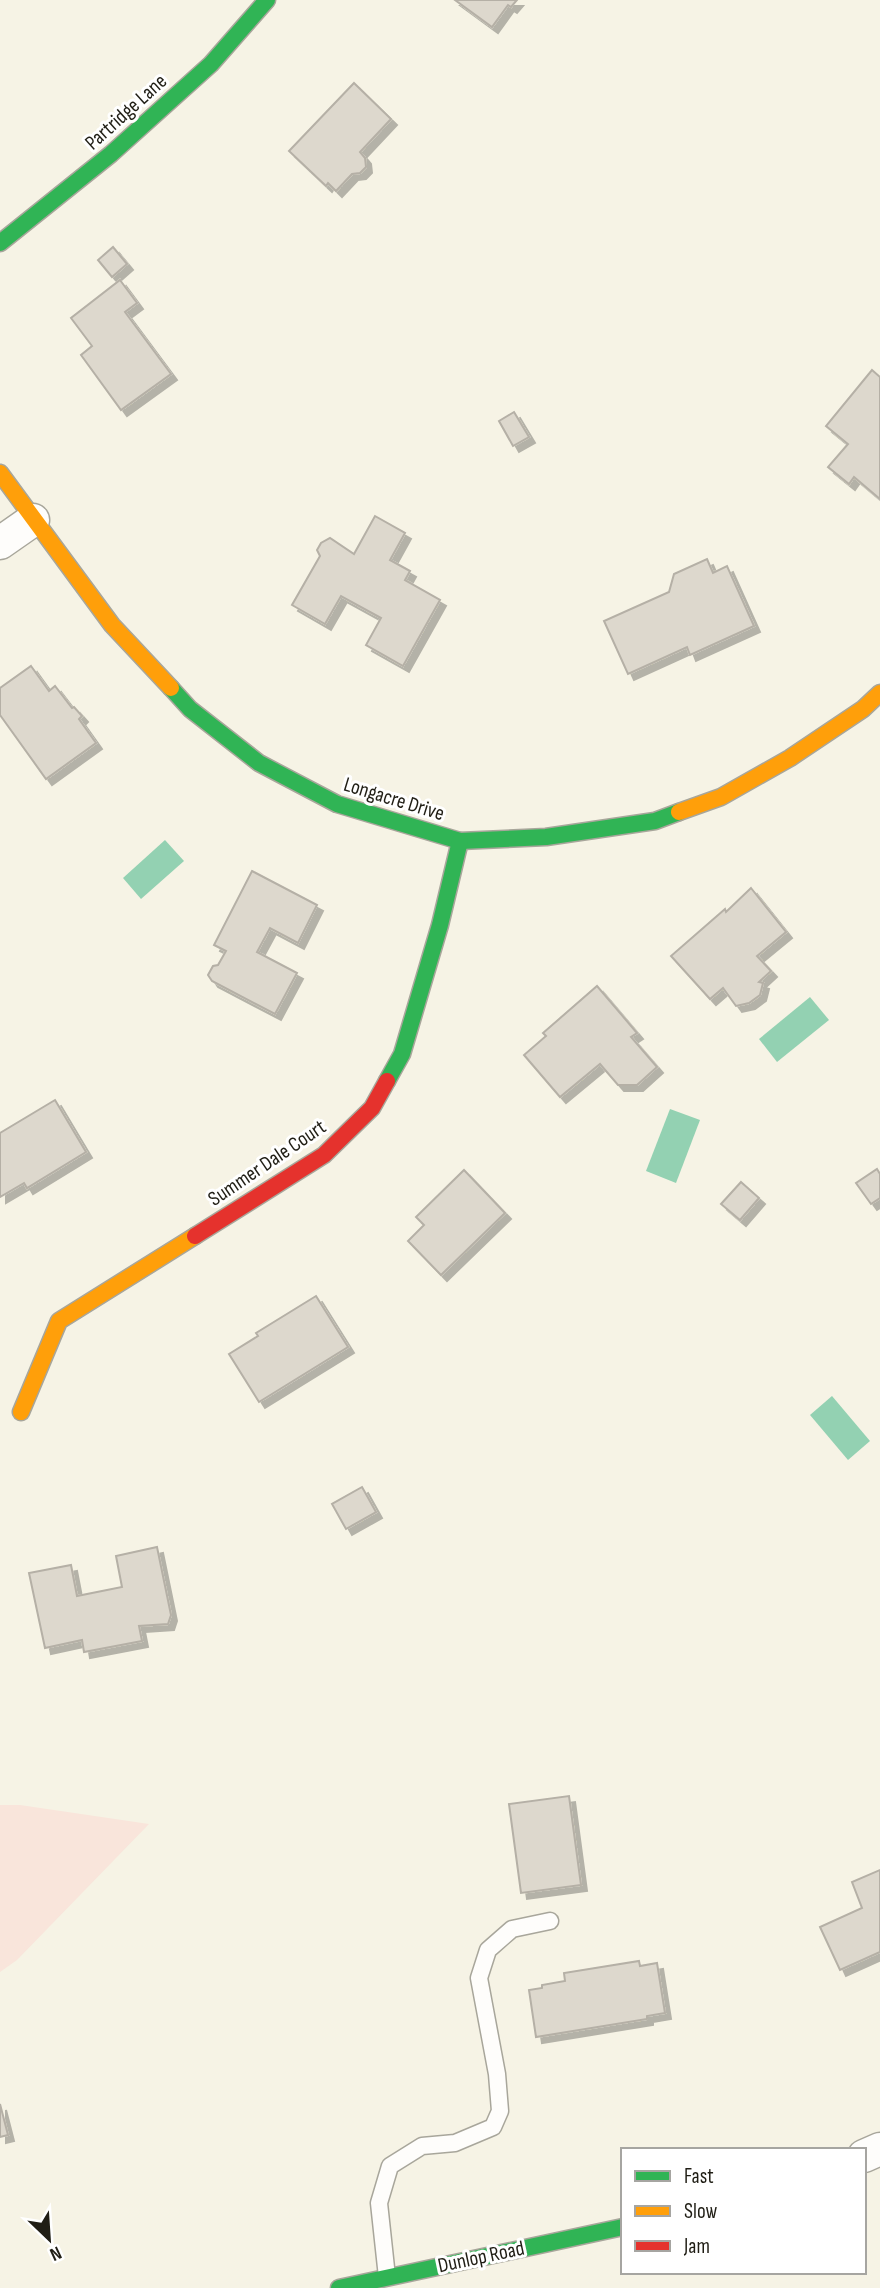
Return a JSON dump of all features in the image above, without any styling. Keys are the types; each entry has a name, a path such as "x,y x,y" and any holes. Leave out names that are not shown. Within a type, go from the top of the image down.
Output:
{"street":[{"name":"Partridge Lane","path":"0,243 111,154 211,64 267,0"},
{"name":"Longacre Drive","path":"0,473 112,625 190,709 260,764 337,804 460,841 546,837 655,821 721,797 779,764 863,709 880,693"},
{"path":"0,543 33,520"},
{"name":"Summer Dale Court","path":"21,1412 59,1321 324,1155 372,1108 402,1054 440,925 460,841"},
{"name":"Dunlop Road","path":"339,2288 621,2227"}],"lane":[{"path":"387,2277 379,2203 390,2166 422,2146 455,2143 493,2127 500,2111 497,2074 480,1978 488,1950 512,1929 550,1921"}],"shaded area":[{"path":"165,840 184,861 141,899 123,878"},
{"path":"810,997 829,1020 777,1062 759,1039"},
{"path":"670,1109 700,1120 676,1183 646,1171"},
{"path":"832,1396 870,1441 848,1460 810,1415"},
{"path":"0,1805 20,1805 149,1824 17,1960 0,1972"}],"building":[{"path":"455,0 517,0 511,7 508,5 492,27"},
{"path":"354,83 391,119 360,152 365,158 366,167 360,173 352,174 336,191 328,183 326,186 289,151"},
{"path":"113,247 127,264 112,277 98,260"},
{"path":"120,280 137,303 125,312 171,374 121,410 81,355 92,346 71,318"},
{"path":"872,370 880,377 880,499 854,477 849,484 828,467 848,444 826,426"},
{"path":"514,412 529,437 513,446 499,421"},
{"path":"375,516 405,533 390,560 410,571 405,580 440,600 403,666 366,645 381,618 341,596 325,624 292,605 320,556 317,550 321,543 330,538 354,554"},
{"path":"707,559 713,573 727,566 754,626 690,655 687,647 628,674 604,621 669,592 674,574"},
{"path":"31,666 49,691 55,686 82,716 79,719 96,743 46,779 0,715 0,688"},
{"path":"252,871 317,905 298,943 270,928 257,952 297,973 275,1014 212,981 208,975 226,951 214,945"},
{"path":"751,888 786,932 757,956 771,971 759,982 763,983 760,995 749,1003 736,1006 723,988 710,999 671,956"},
{"path":"597,986 637,1033 631,1037 657,1067 637,1085 618,1085 600,1064 560,1097 524,1055 546,1036 543,1033"},
{"path":"55,1100 86,1152 27,1188 24,1183 0,1197 0,1133"},
{"path":"877,1169 880,1174 880,1198 871,1204 856,1183"},
{"path":"464,1170 505,1213 441,1275 408,1241 424,1225 416,1217"},
{"path":"741,1182 759,1198 740,1220 721,1204"},
{"path":"316,1296 348,1347 259,1402 229,1354 258,1336 256,1333"},
{"path":"362,1487 376,1512 346,1529 332,1504"},
{"path":"157,1547 171,1615 168,1624 139,1626 142,1641 84,1652 82,1640 45,1648 29,1573 71,1565 77,1596 122,1587 116,1556"},
{"path":"569,1796 581,1885 521,1893 509,1804"},
{"path":"880,1870 880,1952 840,1970 820,1927 862,1908 852,1882"},
{"path":"639,1961 640,1966 657,1963 665,2013 647,2016 647,2019 536,2037 529,1990 565,1981 564,1973"},
{"path":"0,2104 8,2135 0,2137"}],"traffic: fast":[{"path":"0,243 111,154 211,64 267,0"},
{"path":"171,688 190,709 259,763 337,804 460,841 546,837 655,821 679,812"},
{"path":"387,1081 402,1054 440,925 460,841"},
{"path":"339,2288 621,2227"}],"traffic: slow":[{"path":"0,473 112,625 171,688"},
{"path":"679,812 721,797 790,758 863,709 880,693"},
{"path":"21,1412 59,1321 195,1236"}],"traffic: jam":[{"path":"195,1236 324,1155 372,1108 387,1081"}]}
